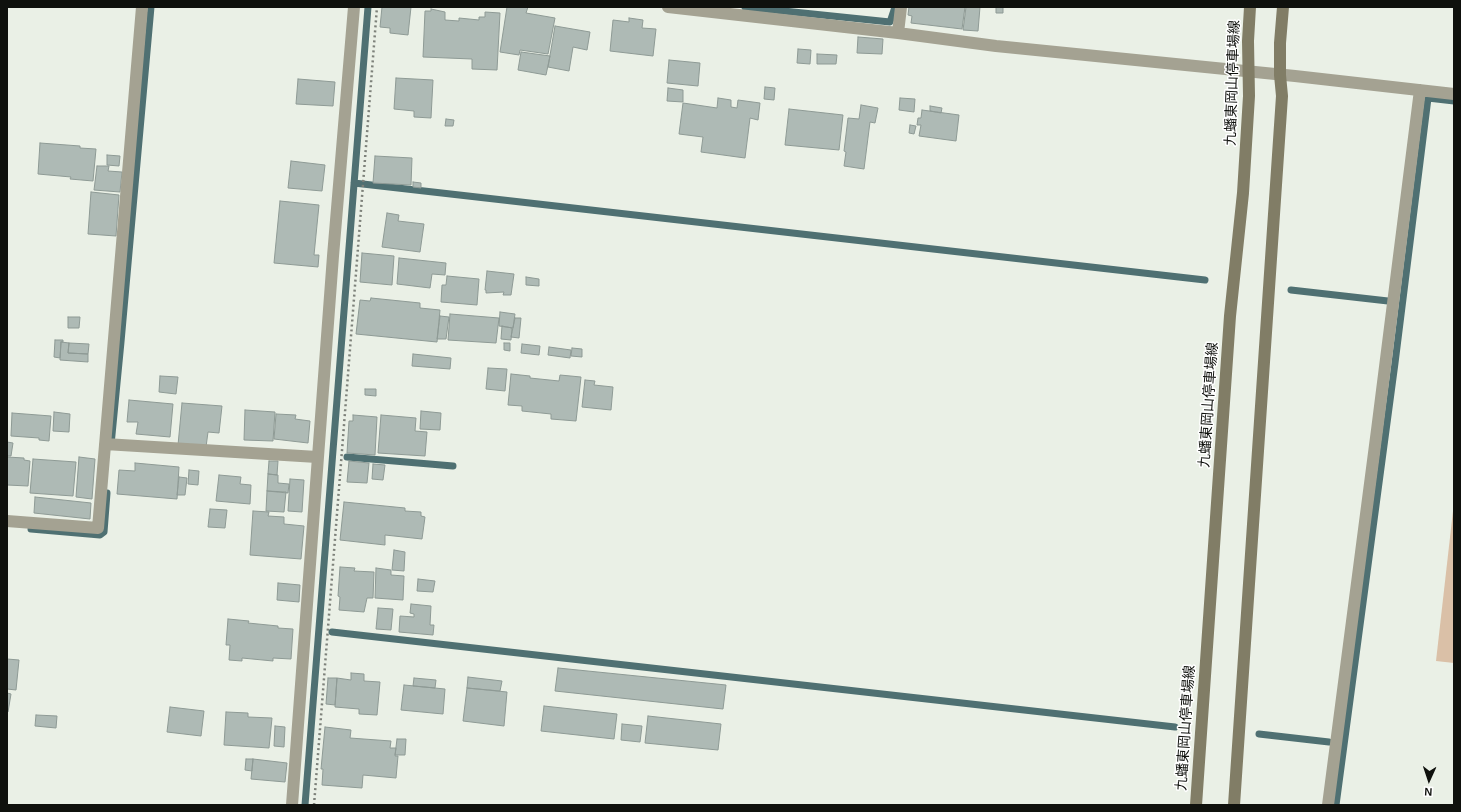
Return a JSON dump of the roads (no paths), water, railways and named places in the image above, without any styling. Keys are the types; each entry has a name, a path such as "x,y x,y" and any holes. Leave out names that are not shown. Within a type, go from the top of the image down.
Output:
{"main road":[{"name":"九蟠東岡山停車場線","path":"1196,805 1230,316 1243,193 1249,96 1248,41 1250,7"},
{"path":"1234,805 1282,96 1280,75 1283,7"}],"street":[{"path":"7,521 98,528 110,444 142,7"},
{"path":"292,805 333,256 354,7"},
{"path":"668,7 898,33 996,46 1248,71 1454,94"},
{"path":"898,33 901,7"},
{"path":"1328,805 1420,90"},
{"path":"110,444 318,457"}],"waterway":[{"path":"111,445 151,7"},
{"path":"305,805 368,7"},
{"path":"745,7 890,22 895,7"},
{"path":"1336,805 1395,363 1428,98 1454,101"},
{"path":"354,183 1205,280"},
{"path":"1291,290 1388,301"},
{"path":"347,457 453,466"},
{"path":"31,529 100,535 104,532 107,493"},
{"path":"332,632 1175,727"},
{"path":"1259,734 1329,742"}]}
